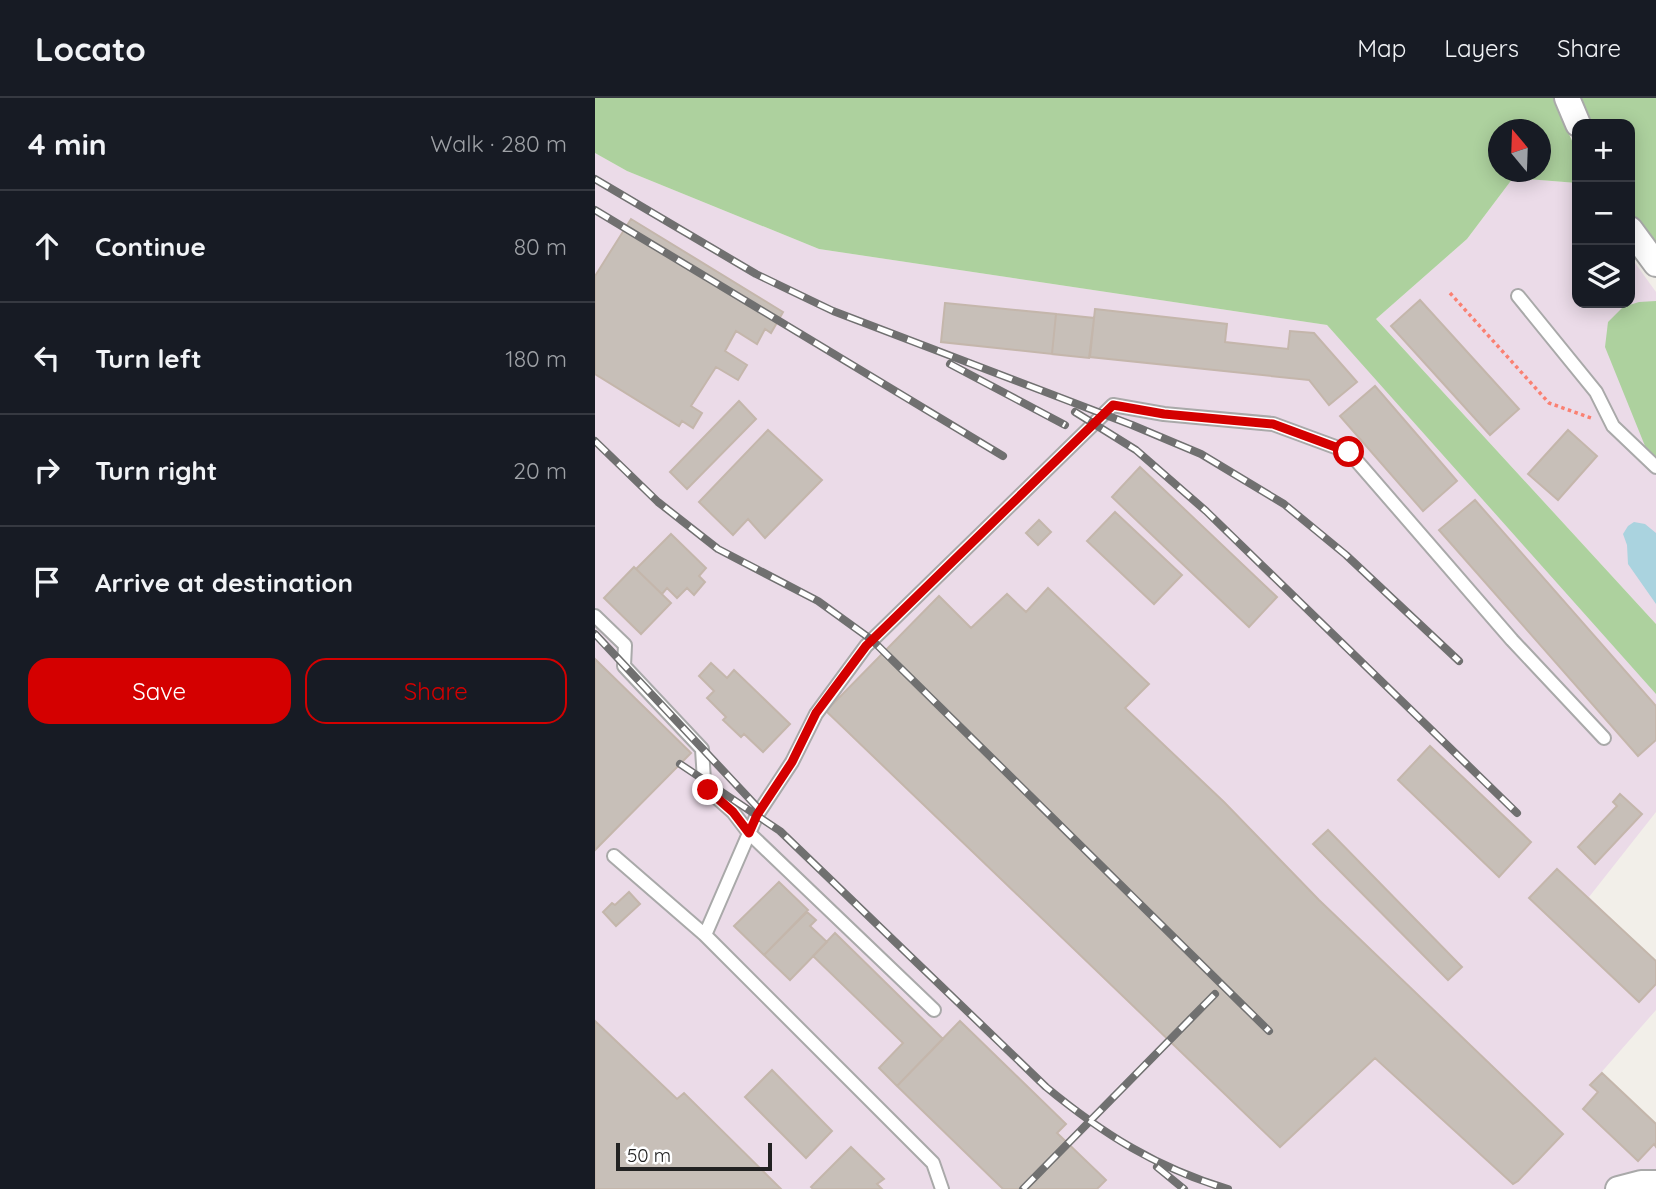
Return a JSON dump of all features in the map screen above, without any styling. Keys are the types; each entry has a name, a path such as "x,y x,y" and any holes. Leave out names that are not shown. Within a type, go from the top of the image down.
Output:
{"street":[{"path":"1567,98 1577,119"},
{"path":"1635,236 1656,264"},
{"path":"1618,1189 1641,1183 1656,1183"}],"lane":[{"path":"1518,296 1595,392 1613,426 1656,467"},
{"path":"705,935 757,815 792,762 816,713 866,646 1113,405 1164,414 1273,424 1349,452 1512,640 1604,737"},
{"path":"595,616 625,645 624,666 702,749 704,780 708,790 733,812 749,833 934,1010"},
{"path":"614,856 705,935 933,1163 942,1189"}],"path":[{"path":"1450,293 1549,403 1613,426"}],"shaded area":[{"path":"595,153 627,171 819,249 1327,325 1567,590 1656,693 1656,812 1589,897 1656,962 1656,1010 1599,1075 1656,1130 1656,1176 1617,1189 595,1189"},
{"path":"1510,182 1572,183 1572,308 1635,308 1635,263 1656,292 1656,624 1376,319 1467,239"}],"green space":[{"path":"595,98 1553,98 1572,141 1572,183 1551,181 1551,119 1488,119 1488,182 1510,182 1467,239 1376,319 1656,624 1656,694 1327,325 819,249 627,171 595,153"},
{"path":"1575,98 1656,98 1656,258 1635,222 1635,119 1583,119"},
{"path":"1656,301 1656,457 1645,446 1605,347 1608,322 1622,308 1635,308 1635,303"}],"water":[{"path":"1634,522 1645,524 1656,533 1656,604 1628,564 1627,545 1623,534"}],"building":[{"path":"631,219 783,312 771,333 765,329 757,344 736,331 725,351 747,365 738,380 716,367 691,406 702,413 693,428 682,421 679,426 595,374 595,276"},
{"path":"1420,300 1519,409 1490,435 1391,326"},
{"path":"945,303 1056,314 1052,354 941,342"},
{"path":"1095,309 1227,324 1225,342 1288,349 1290,331 1314,333 1357,382 1329,405 1309,380 1090,357"},
{"path":"1056,314 1094,318 1089,358 1052,354"},
{"path":"1375,386 1457,481 1423,511 1340,416"},
{"path":"739,401 756,419 687,489 670,472"},
{"path":"768,430 822,480 765,538 748,519 733,535 699,502"},
{"path":"1568,430 1597,456 1558,500 1528,474"},
{"path":"1140,467 1277,597 1249,627 1112,497"},
{"path":"1475,500 1656,706 1656,740 1638,756 1439,530"},
{"path":"1115,512 1182,575 1154,604 1087,541"},
{"path":"1039,520 1051,532 1038,545 1026,533"},
{"path":"671,534 706,568 699,576 705,582 694,595 687,588 677,598 667,588 662,594 636,569"},
{"path":"634,567 671,603 641,634 604,598"},
{"path":"1048,588 1149,684 1125,708 1224,802 1319,900 1563,1134 1518,1181 1513,1184 1375,1058 1280,1147 826,711 939,596 971,628 1007,594 1026,612"},
{"path":"595,659 691,753 595,850"},
{"path":"711,663 727,678 734,670 790,724 763,752 744,734 741,737 723,720 726,717 707,698 714,691 699,676"},
{"path":"1430,746 1531,842 1499,877 1398,780"},
{"path":"1620,794 1642,814 1595,864 1578,847 1617,806 1613,802"},
{"path":"1328,830 1462,967 1448,980 1313,844"},
{"path":"1557,869 1656,961 1656,984 1639,1002 1529,898"},
{"path":"779,882 808,910 764,955 734,926"},
{"path":"629,892 640,904 616,926 603,912"},
{"path":"807,912 816,920 810,926 827,942 790,980 764,955"},
{"path":"835,933 943,1039 897,1086 879,1068 903,1043 813,956"},
{"path":"595,1021 677,1099 684,1093 781,1189 595,1189"},
{"path":"960,1021 1066,1124 1057,1133 1106,1180 1097,1189 1003,1189 897,1086"},
{"path":"772,1070 832,1131 806,1158 745,1097"},
{"path":"1602,1073 1656,1124 1656,1147 1654,1144 1638,1161 1583,1109 1598,1092 1590,1085"},
{"path":"851,1147 884,1179 877,1184 882,1189 813,1189 811,1187"}],"railway":[{"path":"595,179 756,274 833,311 1201,454 1284,504 1346,555 1459,661"},
{"path":"595,210 1003,456"},
{"path":"950,364 1065,425"},
{"path":"1075,412 1136,450 1206,511 1517,813"},
{"path":"595,441 658,502 718,549 818,601 872,640 1269,1031"},
{"path":"595,634 760,810"},
{"path":"680,764 780,831 1046,1087 1067,1104 1154,1160 1228,1189"},
{"path":"1023,1189 1215,994"},
{"path":"1157,1167 1184,1189"}],"route":[{"path":"708,790 733,812 749,833 757,815 792,762 816,713 866,646 1113,405 1164,414 1273,424 1349,452"}]}
